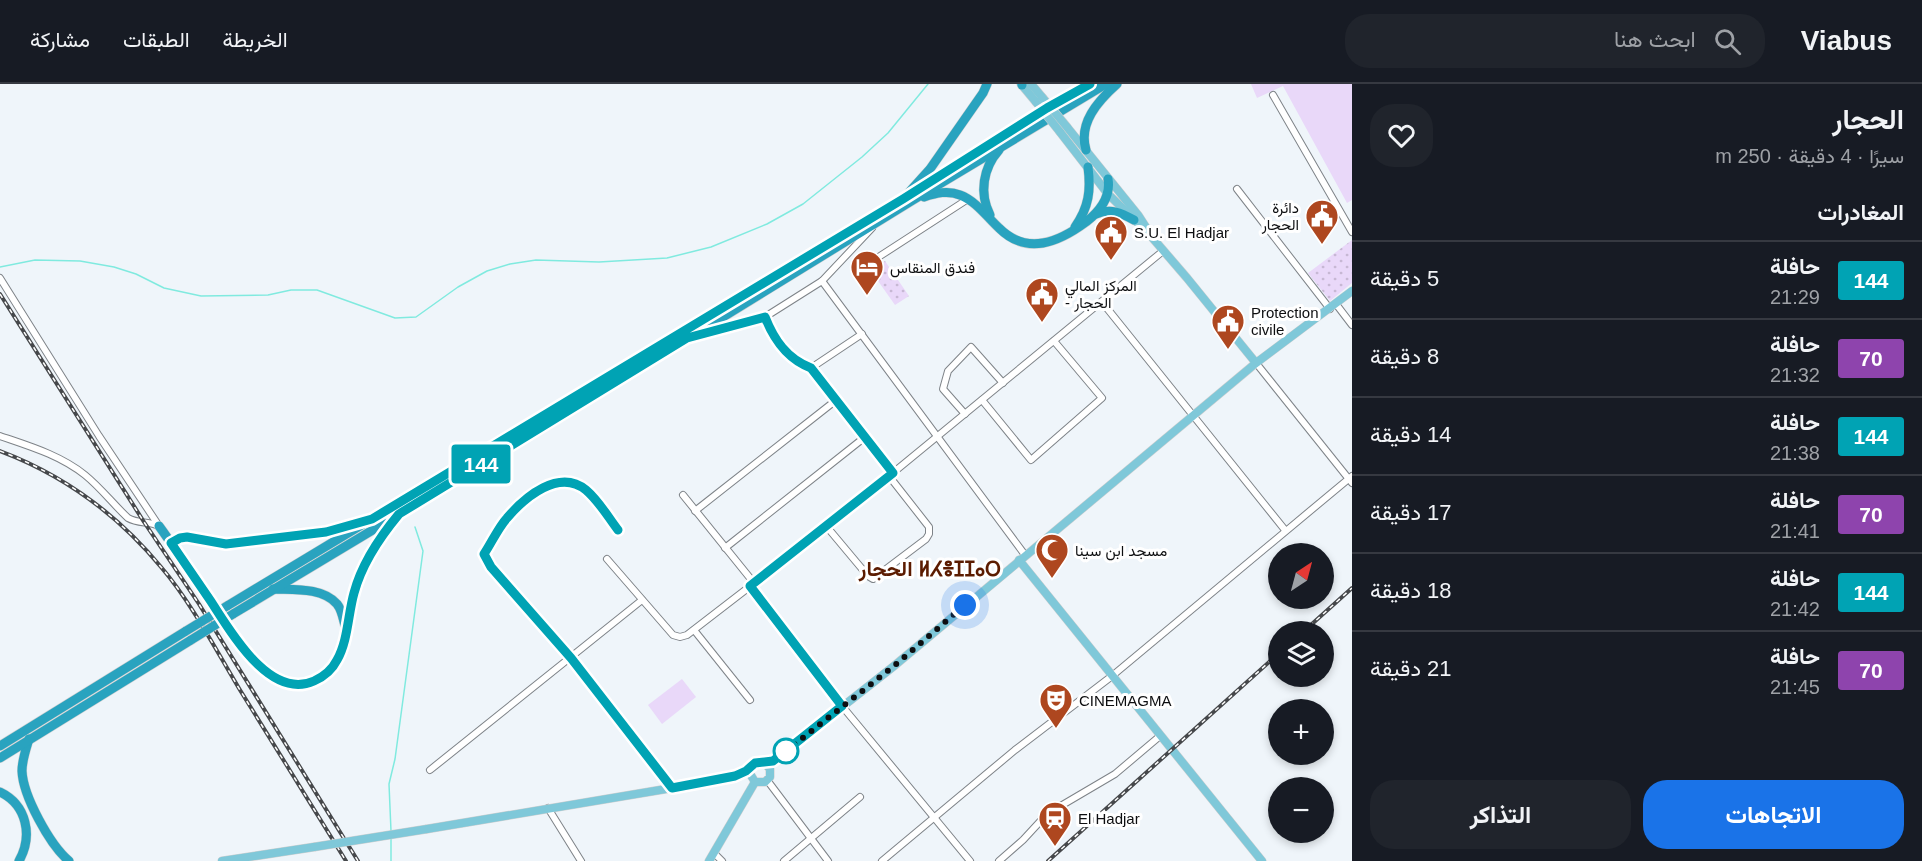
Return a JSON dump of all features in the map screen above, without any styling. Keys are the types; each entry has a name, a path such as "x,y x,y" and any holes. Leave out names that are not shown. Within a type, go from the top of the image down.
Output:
{"highway":[{"path":"0,746 186,631 273,589 399,514 879,221 908,199 1047,108 1090,84"},
{"path":"0,758 191,639 230,610 372,519 908,199 1106,84"},
{"path":"1086,150 1085,130 1089,117 1097,104 1117,84"},
{"path":"908,199 986,87"},
{"path":"993,222 983,196 984,185 987,168 993,156 1003,145"},
{"path":"1072,231 1084,213 1089,200 1088,167"},
{"path":"908,199 943,192 954,193 968,199 1010,237 1031,244 1053,242 1094,215 1101,207 1108,194 1108,179"},
{"path":"1094,215 1104,211 1113,211 1134,220"},
{"path":"159,526 244,651 265,671 275,677 290,684 306,684 321,677 338,660 361,570 383,534 399,514"},
{"path":"171,543 187,537 226,544 293,537 326,532 372,519"},
{"path":"273,589 316,592 327,597 336,603 346,629"},
{"path":"29,739 22,762 23,783 41,824 57,849 69,861"},
{"path":"0,792 16,804 25,819 27,835 19,861"}],"main road":[{"path":"1024,84 1064,130 1108,194 1150,235 1256,363"},
{"path":"1064,130 1086,150 1138,215 1150,235"},
{"path":"768,766 894,666 1256,363 1352,291"},
{"path":"1022,557 1112,676 1262,861"},
{"path":"222,861 672,788 735,776 755,763 768,766"},
{"path":"735,776 761,783 767,780 771,773 768,766"},
{"path":"709,861 754,780 750,768"}],"street":[{"path":"1273,95 1352,232"},
{"path":"1237,189 1333,307 1352,325"},
{"path":"880,256 968,199"},
{"path":"687,338 765,317 822,281 879,221"},
{"path":"607,559 673,635 684,637 891,475 1163,251"},
{"path":"0,278 159,526"},
{"path":"822,281 938,436 1022,557"},
{"path":"1102,302 1285,530"},
{"path":"765,317 781,348 799,363 811,368 864,437 928,527 929,534 926,539 873,579 868,576 827,526"},
{"path":"811,368 862,334"},
{"path":"982,400 1031,460 1102,398 1054,341"},
{"path":"965,414 943,389 948,371 971,347 1003,383"},
{"path":"882,861 1015,750 1112,676 1285,530 1351,480 1256,363"},
{"path":"695,511 835,401"},
{"path":"0,436 43,451 72,466 95,484 128,518 159,526"},
{"path":"725,548 864,437"},
{"path":"618,530 586,490 575,484 557,482 537,490 507,518 484,554 491,567 571,658 672,788"},
{"path":"683,495 842,706 935,816 966,859"},
{"path":"430,771 642,600"},
{"path":"694,630 750,700"},
{"path":"999,861 1047,814 1115,774 1160,736"},
{"path":"767,780 828,861"},
{"path":"784,861 860,797"},
{"path":"548,808 581,861"},
{"path":"714,853 722,861"}],"shaded area":[{"path":"1251,84 1352,84 1352,200 1347,203 1283,86 1257,98"},
{"path":"1352,240 1352,283 1330,301 1308,273"},
{"path":"885,261 909,296 895,305 871,271"},
{"path":"682,679 696,697 662,724 648,705"}],"waterway":[{"path":"0,267 35,260 80,261 114,267 136,274 164,288 201,296 268,295 291,290 317,290 395,318 416,317 458,287 487,271 510,264 536,260 599,262 667,258 711,247 767,224 803,204 862,157 888,133 928,84"},
{"path":"391,831 389,784 395,759 423,551 415,527"},
{"path":"391,839 391,861"}],"railway":[{"path":"0,294 144,522 199,604 358,861"},
{"path":"0,451 46,472 88,499 127,530 161,567 193,611 346,861"},
{"path":"1315,621 1352,588"},
{"path":"1048,861 1268,663"}],"bus line":[{"name":"144","path":"618,530 586,490 575,484 557,482 537,490 507,518 484,554 491,567 511,591 571,658 672,788 735,776 746,771 755,763 773,761 842,706 750,586 893,473 811,368 799,363 781,348 765,317 687,338 399,514 383,534 361,570 338,660 321,677 306,684 290,684 275,677 265,671 244,651 171,543 187,537 226,544 293,537 326,532 372,519 1090,84"}],"place":[{"name":"دائرة الحجار","path":"1322,245"},
{"name":"S.U. El Hadjar","path":"1111,261"},
{"name":"فندق المنقاس","path":"867,296"},
{"name":"المركز المالي - الحجار","path":"1042,323"},
{"name":"Protection civile","path":"1228,350"},
{"name":"مسجد ابن سينا","path":"1052,579"},
{"name":"CINEMAGMA","path":"1056,729"},
{"name":"El Hadjar","path":"1055,847"}],"district":[{"name":"الحجار ⵍⵃⴻⵊⵊⴰⵔ","path":"930,568"}],"route":[{"path":"786,751 894,666 965,605"}]}
